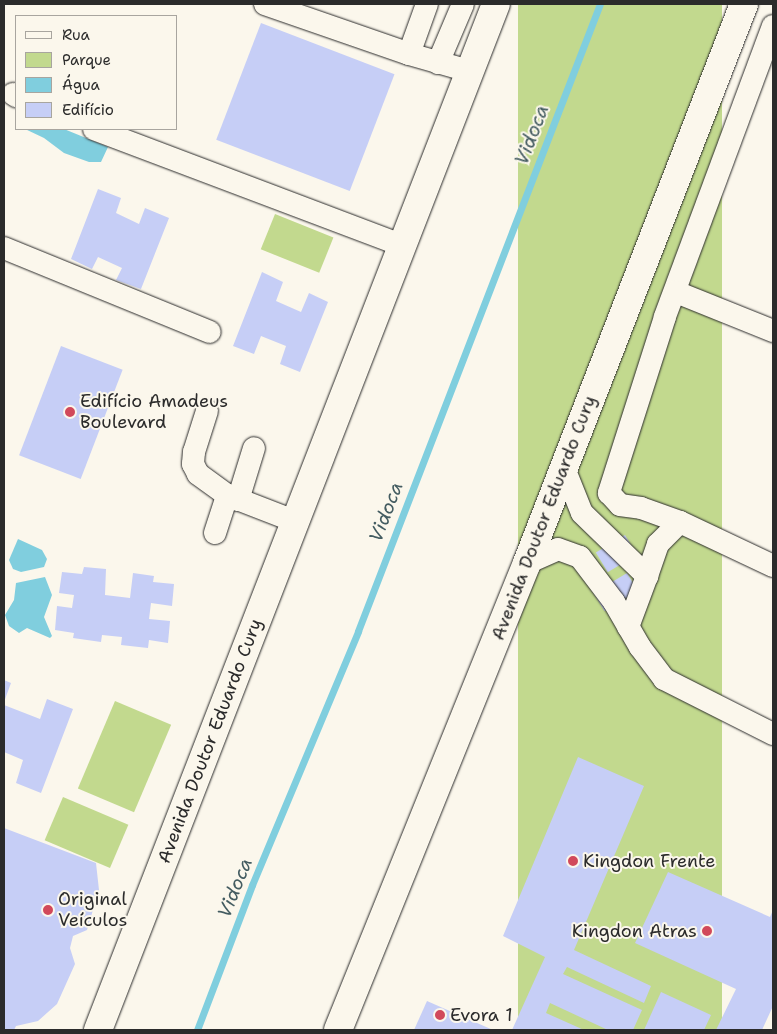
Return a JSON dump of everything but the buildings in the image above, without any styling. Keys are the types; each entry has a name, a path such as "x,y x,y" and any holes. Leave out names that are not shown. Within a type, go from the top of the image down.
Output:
{"main road":[{"name":"Avenida Doutor Eduardo Cury","path":"98,1030 496,4"},
{"name":"Avenida Doutor Eduardo Cury","path":"338,1030 527,563 744,4"}],"street":[{"path":"265,4 409,54 469,71"},
{"path":"409,54 427,4"},
{"path":"438,63 463,4"},
{"path":"773,26 676,292 610,486 611,498 630,507 680,522 773,566"},
{"path":"97,130 403,246"},
{"path":"4,248 210,332"},
{"path":"676,292 773,331"},
{"path":"207,411 193,464 206,483 232,498 294,521"},
{"path":"215,533 254,448"},
{"path":"564,468 576,503 602,532 647,576"},
{"path":"602,532 630,507"},
{"path":"630,507 658,544"},
{"path":"628,628 658,544 680,522"},
{"path":"527,563 558,550 572,552 580,557 608,593 628,628 648,656 672,684 738,717 771,731"}],"green space":[{"path":"518,4 722,4 722,1030 518,1030"},
{"path":"275,214 333,238 319,273 261,249"},
{"path":"115,701 171,725 134,812 78,788"},
{"path":"63,797 128,825 110,868 45,840"}],"water":[{"path":"27,130 66,130 108,147 101,162 89,162 64,153 44,138"},
{"path":"18,539 42,550 47,559 44,567 21,572 13,569 9,560"},
{"path":"45,577 52,595 44,617 52,636 50,638 27,628 19,633 9,626 5,615 14,600 16,583"}],"waterway":[{"name":"Vidoca","path":"197,1030 252,885 358,631 600,4"}],"place":[{"name":"Edifício Amadeus Boulevard","path":"70,412"},
{"name":"Kingdon Frente","path":"573,861"},
{"name":"Original Veículos","path":"48,910"},
{"name":"Kingdon Atras","path":"707,931"},
{"name":"Evora 1","path":"440,1015"}]}
